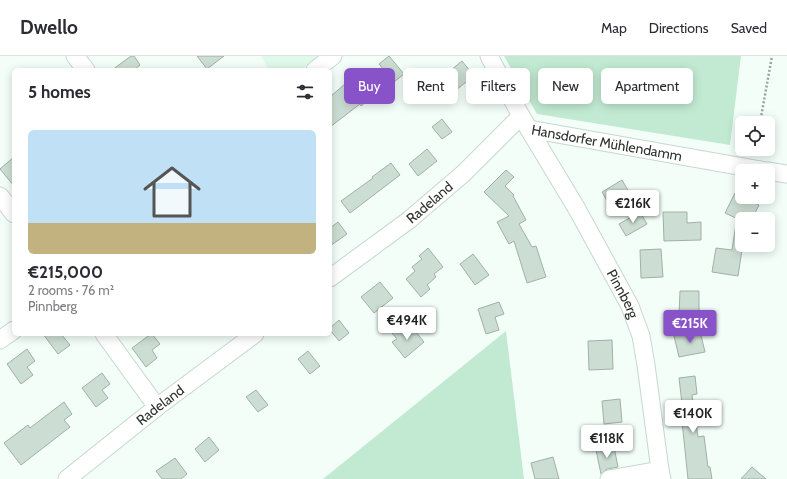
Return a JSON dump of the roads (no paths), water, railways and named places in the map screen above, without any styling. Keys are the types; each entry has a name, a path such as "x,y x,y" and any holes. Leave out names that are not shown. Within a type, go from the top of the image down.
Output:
{"street":[{"path":"75,56 84,68"},
{"path":"318,68 333,56"},
{"name":"Hansdorfer Mühlendamm","path":"489,56 525,122 735,165"},
{"name":"Radeland","path":"332,277 409,220 525,122"},
{"name":"Pinnberg","path":"525,122 577,208 630,306 641,336 661,474"},
{"name":"Hansdorfer Mühlendamm","path":"775,172 787,174"},
{"path":"0,196 12,211"},
{"path":"0,340 12,331"},
{"path":"105,336 157,407"},
{"name":"Radeland","path":"67,479 157,407 252,336"},
{"path":"609,479 650,472 661,474"}]}
